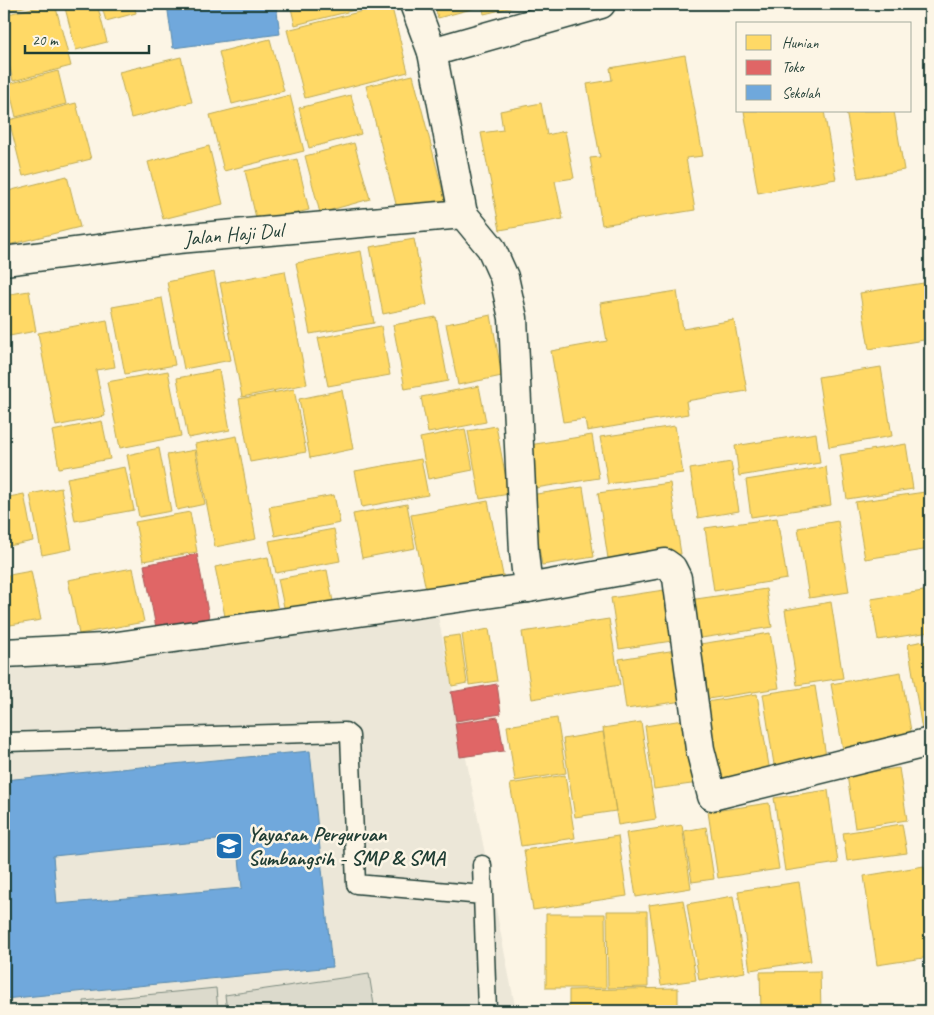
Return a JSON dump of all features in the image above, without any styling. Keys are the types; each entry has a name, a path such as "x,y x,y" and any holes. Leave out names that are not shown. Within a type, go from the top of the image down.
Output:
{"street":[{"path":"414,4 432,52 463,214 492,248 504,277 513,318 524,552 528,588"},
{"path":"432,52 601,4"},
{"name":"Jalan Haji Dul","path":"4,261 178,239 463,214"},
{"path":"4,653 104,648 528,588 665,563 672,568 677,578 700,748 712,796 930,742"}],"lane":[{"path":"6,742 345,732 350,736 356,884 483,895"},
{"path":"482,865 487,1011"}],"shaded area":[{"name":"Yayasan Perguruan Sumbangsih - SMP & SMA","path":"437,611 516,1011 4,1011 4,644"},
{"path":"369,974 375,1011 227,1011 225,995"},
{"path":"216,988 218,1011 85,1011 84,1001"}],"building: Hunian":[{"path":"4,4 35,4 4,12"},
{"path":"55,4 71,66 13,81 4,43 4,15"},
{"path":"64,4 97,4 107,42 76,50"},
{"path":"101,4 134,4 136,13 106,21"},
{"path":"290,4 379,4 295,25"},
{"path":"391,4 408,72 305,98 287,30"},
{"path":"434,4 473,4 475,8 438,18"},
{"path":"482,4 526,4 484,14"},
{"path":"270,39 284,91 232,104 219,52"},
{"path":"685,55 703,156 686,158 695,210 602,225 590,158 600,157 587,84 612,80 610,68"},
{"path":"181,57 192,102 131,118 119,72"},
{"path":"58,71 66,104 16,117 8,84"},
{"path":"413,75 445,200 398,212 366,86"},
{"path":"290,95 304,151 224,171 210,115"},
{"path":"351,95 361,134 309,148 299,108"},
{"path":"76,103 91,159 23,176 9,120"},
{"path":"541,103 547,135 565,131 574,178 555,181 563,219 500,230 481,133 503,130 500,111"},
{"path":"744,112 824,112 836,179 758,193"},
{"path":"846,112 894,112 904,170 858,178"},
{"path":"354,143 370,199 320,213 305,156"},
{"path":"209,146 223,204 163,219 148,162"},
{"path":"297,159 309,210 257,222 245,171"},
{"path":"67,176 80,227 4,246 4,192"},
{"path":"414,239 427,305 383,314 370,247"},
{"path":"361,251 374,323 310,334 296,263"},
{"path":"285,271 307,384 242,397 220,283"},
{"path":"214,272 231,360 184,369 167,282"},
{"path":"930,282 930,339 869,349 860,293"},
{"path":"29,291 36,331 4,337 4,295"},
{"path":"677,291 683,329 734,320 747,391 686,401 688,414 587,431 585,419 563,422 551,351 607,341 600,303"},
{"path":"162,298 175,365 125,374 112,307"},
{"path":"491,315 502,376 458,385 446,324"},
{"path":"436,317 448,381 405,389 393,325"},
{"path":"107,320 115,367 96,370 105,416 56,426 38,333"},
{"path":"381,326 390,375 328,386 318,338"},
{"path":"881,367 892,436 829,447 818,377"},
{"path":"219,370 230,430 188,438 177,378"},
{"path":"168,371 181,436 120,448 107,382"},
{"path":"479,386 486,422 428,433 421,397"},
{"path":"294,389 306,452 250,462 239,399"},
{"path":"342,390 353,449 310,458 299,399"},
{"path":"102,421 110,459 59,468 52,431"},
{"path":"496,426 509,494 480,499 468,431"},
{"path":"675,426 683,473 608,484 600,437"},
{"path":"465,429 473,470 428,479 420,438"},
{"path":"816,433 820,463 739,476 735,446"},
{"path":"592,435 599,478 529,489 523,446"},
{"path":"237,436 256,539 215,547 195,444"},
{"path":"906,444 913,489 847,499 840,455"},
{"path":"159,448 171,511 139,517 127,455"},
{"path":"195,450 205,504 177,510 167,455"},
{"path":"421,459 428,495 362,507 355,471"},
{"path":"731,462 739,511 698,518 690,469"},
{"path":"125,467 134,510 75,521 67,478"},
{"path":"826,467 831,505 751,517 746,480"},
{"path":"670,483 681,554 609,565 598,493"},
{"path":"583,487 594,557 542,565 530,495"},
{"path":"61,488 72,549 42,555 30,494"},
{"path":"925,492 930,524 930,549 865,559 855,502"},
{"path":"24,494 33,541 4,547 4,498"},
{"path":"334,495 340,523 275,536 269,507"},
{"path":"488,501 505,585 428,600 411,515"},
{"path":"407,504 415,548 362,558 353,514"},
{"path":"190,512 197,552 143,561 135,522"},
{"path":"777,518 787,579 714,591 705,528"},
{"path":"838,521 849,592 809,598 798,528"},
{"path":"334,529 340,561 276,573 269,541"},
{"path":"268,557 279,616 227,626 215,567"},
{"path":"133,568 144,622 79,634 68,580"},
{"path":"327,570 335,612 287,621 278,579"},
{"path":"31,571 41,620 4,626 4,576"},
{"path":"766,589 772,627 695,639 689,600"},
{"path":"664,590 672,641 619,649 611,598"},
{"path":"930,590 930,632 878,640 871,599"},
{"path":"831,602 843,678 797,685 785,610"},
{"path":"609,619 620,685 532,699 522,632"},
{"path":"489,629 497,681 469,685 462,634"},
{"path":"770,633 779,688 708,699 700,644"},
{"path":"460,635 467,683 452,686 444,637"},
{"path":"930,640 930,729 922,730 908,644"},
{"path":"676,650 683,701 626,709 619,659"},
{"path":"901,672 913,743 844,755 831,684"},
{"path":"815,686 827,763 775,771 763,694"},
{"path":"757,694 771,778 715,788 700,703"},
{"path":"557,718 566,773 515,781 507,726"},
{"path":"689,719 699,783 654,789 645,726"},
{"path":"641,722 656,819 618,825 603,728"},
{"path":"603,732 616,811 575,817 563,739"},
{"path":"899,768 907,820 855,828 847,775"},
{"path":"565,775 575,838 521,846 510,784"},
{"path":"828,790 838,863 785,871 774,798"},
{"path":"769,803 779,869 718,878 708,812"},
{"path":"902,824 907,853 847,861 843,833"},
{"path":"682,825 691,888 636,897 626,833"},
{"path":"706,827 714,879 692,882 684,831"},
{"path":"618,836 627,896 533,910 524,850"},
{"path":"924,866 930,906 930,957 877,965 864,876"},
{"path":"799,882 811,961 750,970 738,891"},
{"path":"733,896 745,972 699,980 687,904"},
{"path":"683,900 696,980 661,985 649,905"},
{"path":"607,911 647,911 648,987 608,988"},
{"path":"546,914 605,914 606,988 546,988"},
{"path":"820,971 821,1011 761,1011 760,972"},
{"path":"678,988 678,1011 569,1011 569,990"}],"building: Toko":[{"path":"197,554 210,623 157,633 144,565"},
{"path":"497,684 501,714 456,721 451,692"},
{"path":"498,717 504,751 460,757 455,723"}],"building: Sekolah":[{"path":"167,4 276,4 280,34 173,48"},
{"path":"310,751 332,967 4,999 4,780","holes":["237,838 242,888 57,904 53,856"]}],"place":[{"name":"Yayasan Perguruan Sumbangsih - SMP & SMA","path":"229,846"}]}
